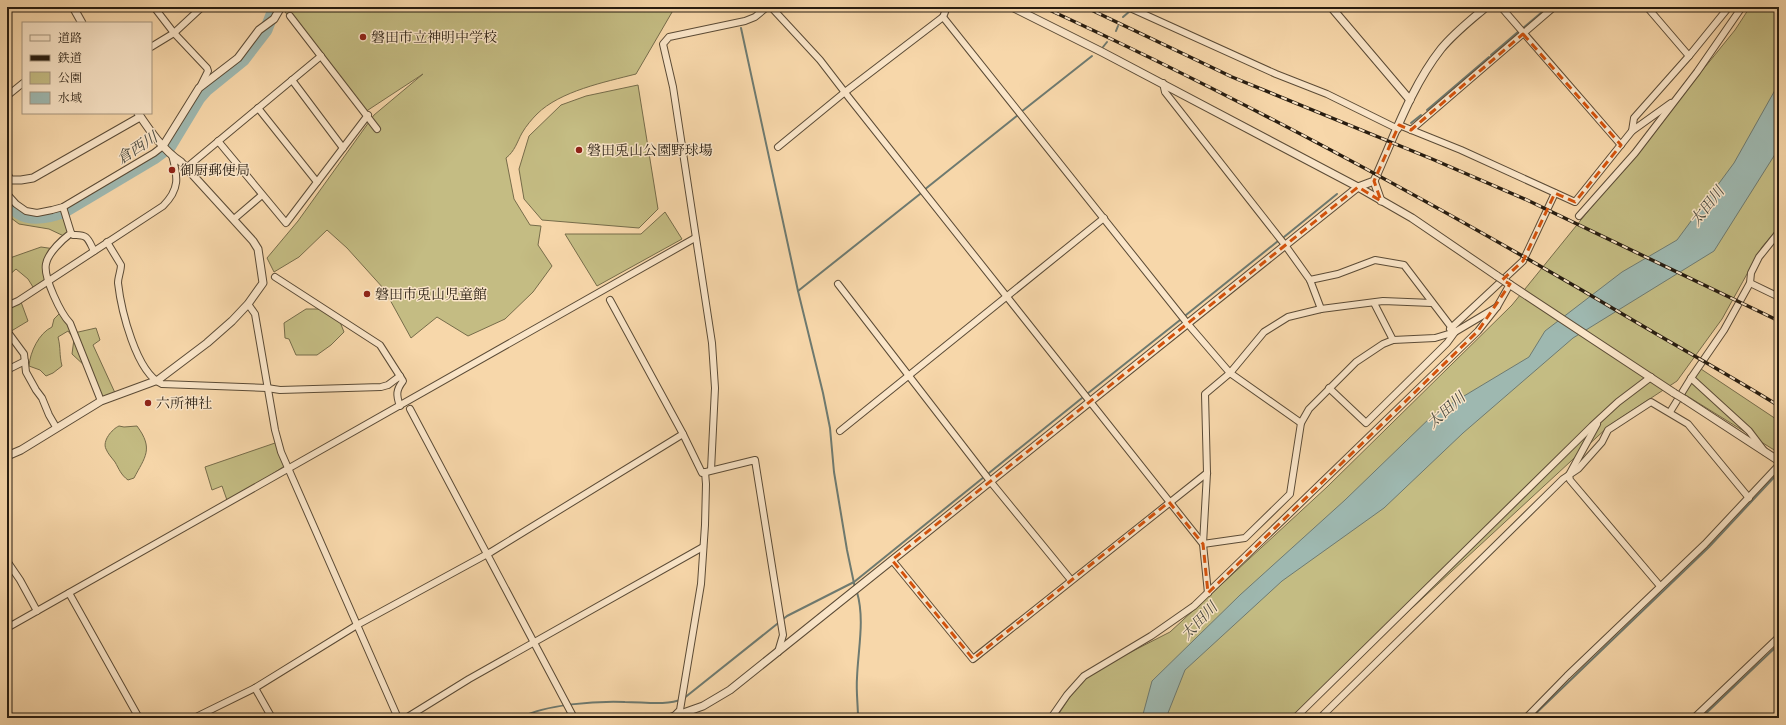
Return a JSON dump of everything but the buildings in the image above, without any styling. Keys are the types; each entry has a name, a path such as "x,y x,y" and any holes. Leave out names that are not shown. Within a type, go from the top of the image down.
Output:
{"street":[{"path":"73,7 79,22"},
{"path":"7,194 16,204 26,211 37,212 63,207 154,153 163,146 200,88 208,71 207,68 174,33 154,7"},
{"path":"152,46 174,33 202,7"},
{"path":"200,88 238,58 259,30 274,19 281,7"},
{"path":"672,718 680,710 700,584 706,525 708,471 715,388 712,343 673,87 663,44 669,37 745,21 755,17 767,7"},
{"path":"771,7 820,60 1203,544"},
{"path":"778,147 845,92 943,17 947,7"},
{"path":"1012,7 1163,84 1358,187 1412,218 1649,377 1779,461"},
{"path":"1128,7 1141,9 1276,74 1327,94 1398,127 1411,130 1461,150 1575,202 1632,131 1674,101"},
{"path":"1331,7 1410,100"},
{"path":"672,718 716,699 778,652 1358,187 1374,181 1410,100 1424,73 1442,48 1486,7"},
{"path":"1501,7 1621,145"},
{"path":"1411,130 1554,7"},
{"path":"1647,7 1689,56"},
{"path":"1632,131 1634,118 1689,56 1728,8 1727,7"},
{"path":"1579,216 1635,153 1742,7"},
{"path":"290,16 378,129"},
{"path":"943,17 1187,323 1230,373 1301,424"},
{"path":"186,168 322,56"},
{"path":"292,80 343,148"},
{"path":"7,96 22,84"},
{"path":"1163,84 1165,92 1286,245 1310,280 1321,309"},
{"path":"258,108 317,182"},
{"path":"7,456 21,450 56,427 101,401 156,381 206,344 232,321 248,304 263,283 258,249 253,241 186,168 172,156 139,115 33,178 21,180 8,177"},
{"path":"218,141 286,223 368,115"},
{"path":"7,306 18,301 48,282 163,206 171,199 177,186 176,171 172,156"},
{"path":"1374,181 1382,201"},
{"path":"1329,388 1366,423 1447,343 1452,331 1523,261 1555,193"},
{"path":"234,219 262,195"},
{"path":"63,207 71,233"},
{"path":"840,431 908,374 1104,218"},
{"path":"1670,412 1724,330 1750,283 1751,273 1759,257 1779,232"},
{"path":"71,233 73,235 83,235 86,237 94,251"},
{"path":"71,233 51,254 45,264 48,282 65,318 70,323 101,401"},
{"path":"7,628 695,238"},
{"path":"107,242 121,265 118,282 120,300 141,362 156,381 162,384 267,388 280,390 381,387 388,385 400,376"},
{"path":"1310,280 1338,274 1375,260 1404,265 1452,331"},
{"path":"276,277 380,345 403,380 397,389 396,395 400,406"},
{"path":"1051,718 1067,695 1084,676 1151,636 1194,606 1208,593 1478,331 1497,307 1508,283"},
{"path":"1750,283 1779,298"},
{"path":"838,284 990,481 1071,580"},
{"path":"610,300 683,434 702,473 755,460 783,635 778,652"},
{"path":"1208,593 1203,544 1206,474 1205,394 1230,373 1264,332 1288,317 1321,309 1383,301 1432,303"},
{"path":"1374,303 1393,340"},
{"path":"248,304 255,314 274,430 281,452 398,718"},
{"path":"1203,544 1245,538 1290,494 1301,424 1309,409 1356,362 1383,344 1393,340 1435,338 1452,331 1497,307"},
{"path":"7,331 24,354 26,372 42,398 48,415 56,427"},
{"path":"7,370 25,361"},
{"path":"1295,718 1598,420 1649,377"},
{"path":"1691,378 1749,430 1765,452"},
{"path":"1321,718 1569,475 1578,469 1602,442 1608,430 1651,402 1688,424 1749,498"},
{"path":"410,409 574,718"},
{"path":"1598,420 1569,475 1570,480 1660,586"},
{"path":"194,718 255,688 357,625 487,554 683,434"},
{"path":"1526,718 1660,586 1705,544 1779,465"},
{"path":"892,560 973,659 1206,474"},
{"path":"406,718 470,679 703,546"},
{"path":"7,561 20,580 37,611"},
{"path":"69,593 139,718"},
{"path":"1694,718 1779,637"},
{"path":"255,688 272,718"}],"highlighted area":[{"path":"1523,34 1621,145 1575,202 1555,193 1523,261 1502,280 1510,284 1478,331 1208,593 1203,544 1169,502 973,659 892,560 1358,187 1381,201 1374,181 1399,125 1411,130"}],"green space":[{"path":"288,7 675,7 636,74 570,93 547,106 527,125 514,149 506,158 514,199 530,225 541,226 538,245 552,266 533,292 505,319 468,336 437,317 411,338 384,289 347,248 327,230 299,257 274,272 267,258 298,221 374,115 423,74 365,112 285,12"},
{"path":"1750,7 1779,7 1779,227 1762,247 1722,319 1677,381 1610,425 1293,718 1056,718 1084,676 1170,632 1327,487 1512,305 1735,30"},
{"path":"638,85 658,209 639,228 542,220 524,199 519,169 529,136 561,105 586,96"},
{"path":"7,194 26,211 63,207 71,233 66,237 49,229 19,224 7,215"},
{"path":"665,212 682,239 597,286 565,234 641,234"},
{"path":"41,247 55,249 45,264 48,281 33,287 28,279 16,269 7,277 7,259"},
{"path":"21,302 28,321 8,333 7,308"},
{"path":"306,309 319,309 338,317 344,332 331,345 317,355 296,355 289,339 285,338 284,323"},
{"path":"61,312 74,333 96,328 100,340 93,345 116,395 101,401 86,367 72,354 74,339 68,331 58,337 62,366 46,376 40,370 29,366 33,349 39,338 52,327 54,319"},
{"path":"1701,369 1779,421 1779,453 1684,394"},
{"path":"119,426 137,426 145,441 146,447 146,453 134,478 128,480 120,472 105,446 108,436"},
{"path":"278,442 286,465 228,503 222,486 212,490 205,467"}],"water":[{"name":"太田川","path":"1779,83 1779,148 1714,251 1573,338 1463,433 1384,508 1282,581 1185,670 1166,718 1142,718 1152,681 1240,595 1345,500 1434,414 1529,357 1545,331 1622,272 1677,240 1734,163"}],"waterway":[{"name":"倉西川","path":"7,203 19,213 30,217 42,217 60,213 154,158 170,146 199,98 206,90 243,60 266,30 275,7"},
{"path":"1522,29 1548,7"},
{"path":"1123,17 1130,11"},
{"path":"1116,31 1118,26"},
{"path":"741,28 798,291 823,393 830,428 834,472 855,588"},
{"path":"1491,55 1519,31"},
{"path":"1103,47 1107,42"},
{"path":"1021,112 1092,56"},
{"path":"1427,110 1489,57"},
{"path":"924,190 1018,115"},
{"path":"1411,123 1421,115"},
{"path":"798,291 920,194"},
{"path":"1284,237 1337,194"},
{"path":"1186,315 1278,241"},
{"path":"1087,394 1180,320"},
{"path":"989,473 1082,398"},
{"path":"1531,718 1709,547 1779,472"},
{"path":"520,718 543,709 571,704 613,702 662,703 683,699 787,616 854,582 984,477"},
{"path":"857,592 861,613 857,683 858,718"},
{"path":"1701,718 1779,644"}],"railway":[{"path":"1043,7 1196,80 1346,158 1495,240 1779,406"},
{"path":"1085,7 1232,77 1432,159 1527,200 1779,321"}],"place":[{"name":"磐田市立神明中学校","path":"363,37"},
{"name":"磐田兎山公園野球場","path":"579,150"},
{"name":"御厨郵便局","path":"172,170"},
{"name":"磐田市兎山児童館","path":"367,294"},
{"name":"六所神社","path":"148,403"}]}
